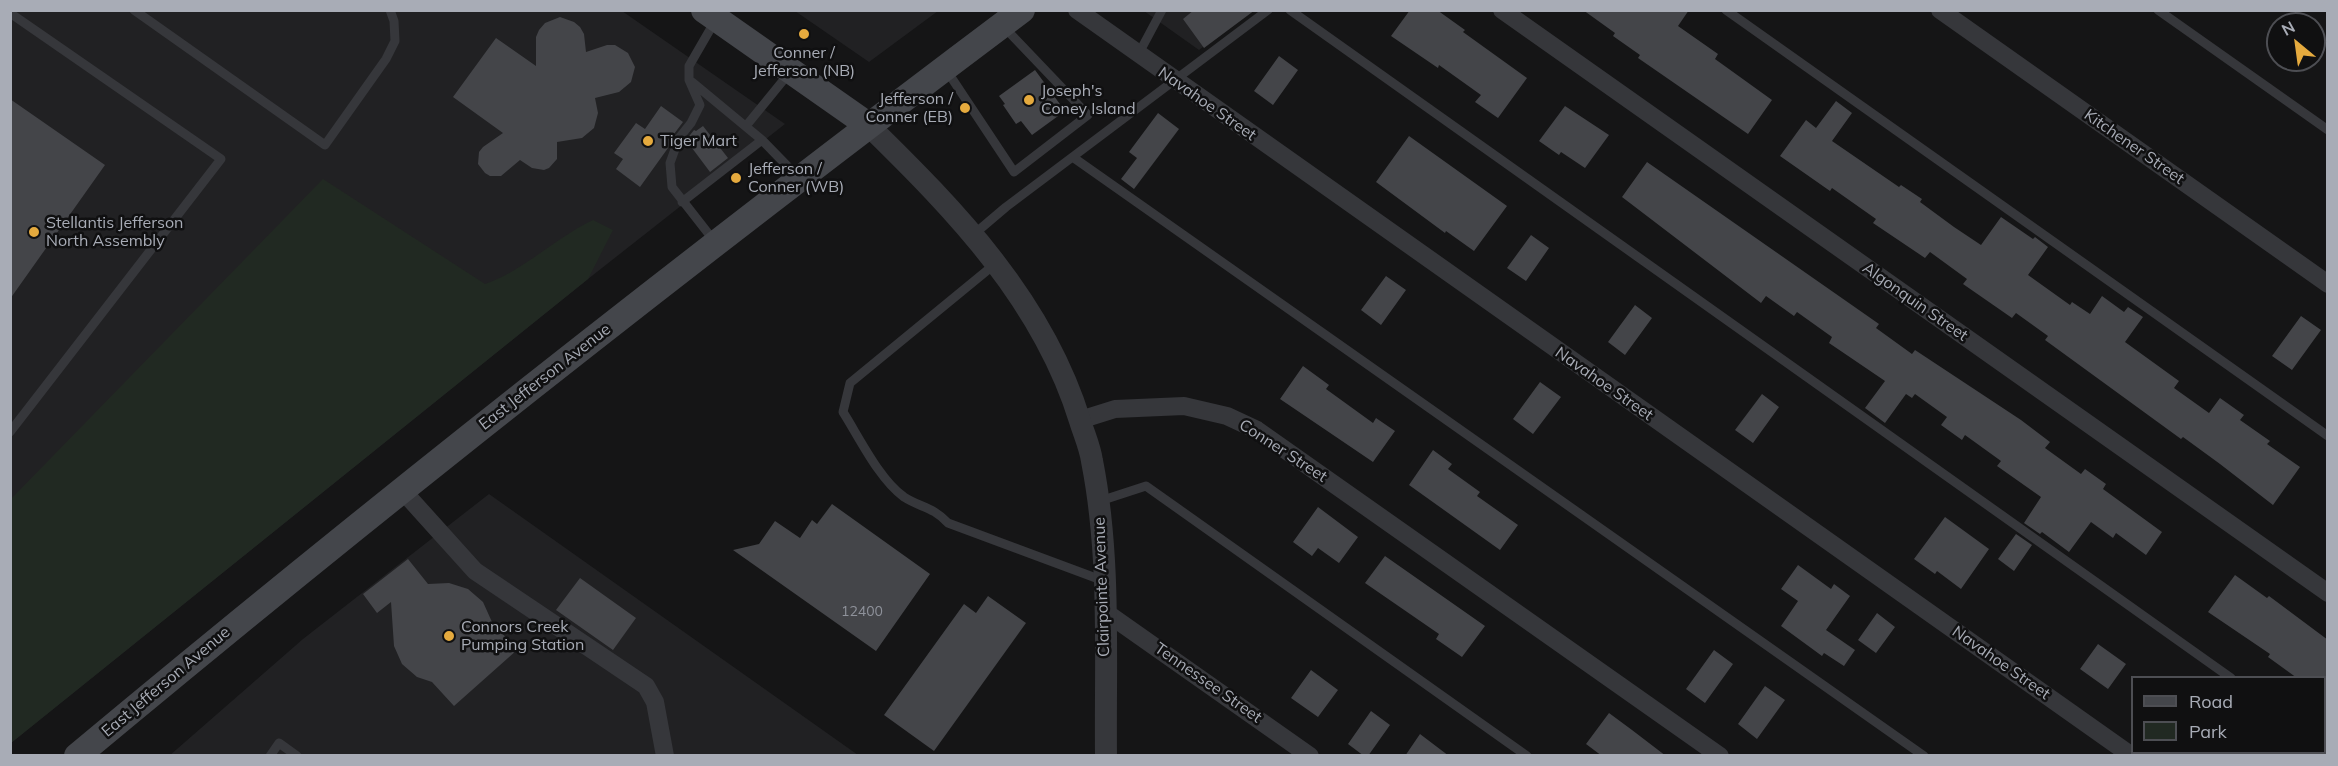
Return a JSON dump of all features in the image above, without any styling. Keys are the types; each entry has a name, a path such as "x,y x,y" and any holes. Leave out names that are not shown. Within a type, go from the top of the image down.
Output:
{"main road":[{"path":"710,15 868,125"},
{"name":"East Jefferson Avenue","path":"77,756 227,630 402,490 868,125 1012,18"}],"street":[{"name":"Navahoe Street","path":"1077,10 2132,756"},
{"name":"Algonquin Street","path":"1502,10 2328,593"},
{"name":"Kitchener Street","path":"1941,10 2328,284"},
{"path":"868,125 973,235 1033,314 1070,388 1080,420"},
{"name":"Conner Street","path":"1080,420 1115,409 1184,406 1227,416 1257,430 1720,756"},
{"name":"Clairpointe Avenue","path":"1080,420 1092,459 1102,532 1106,756"},
{"path":"402,490 475,571 646,686 655,702 665,756"},
{"name":"Tennessee Street","path":"1104,611 1310,756"}],"lane":[{"path":"134,10 325,145 386,60 395,41 394,21 390,10"},
{"path":"1138,55 1162,10"},
{"path":"973,235 1006,207 1268,10"},
{"path":"1290,10 2227,676"},
{"path":"1726,10 2328,436"},
{"path":"2158,10 2328,130"},
{"path":"10,13 221,159 10,432"},
{"path":"710,15 689,66 689,80 700,105 691,123 679,138 669,163 672,187 717,244"},
{"path":"945,68 1014,172 1088,115 1012,18"},
{"path":"746,126 791,71"},
{"path":"689,80 762,140 800,179"},
{"path":"682,202 762,140"},
{"path":"1074,158 1924,756"},
{"path":"996,264 850,383 843,412 882,473 904,496 937,512 948,523 1104,582"},
{"path":"1098,502 1146,486 1527,756"},
{"path":"270,756 279,743 297,756"}],"shaded area":[{"path":"11,11 622,11 785,124 588,279 11,743"},
{"path":"795,11 938,11 869,62"},
{"path":"1144,11 1250,11 1199,50"},
{"path":"489,494 858,755 169,756 303,639"}],"green space":[{"path":"323,179 485,284 513,271 593,220 613,230 588,279 11,743 11,499"}],"building":[{"path":"1194,10 1255,10 1204,48 1183,19"},
{"path":"1410,10 1437,10 1465,30 1463,32 1527,78 1498,118 1475,102 1481,95 1439,65 1438,68 1391,36"},
{"path":"1583,10 1689,10 1678,26 1718,54 1715,59 1772,100 1748,134 1638,58 1640,55 1613,36 1615,33"},
{"path":"560,17 580,27 584,34 586,52 607,45 615,45 628,53 635,67 631,82 619,92 595,98 598,113 594,128 582,138 557,142 557,159 549,168 544,170 532,168 520,160 501,176 490,176 478,164 479,152 503,133 453,97 496,38 536,66 536,37 539,30 545,23"},
{"path":"1279,56 1298,70 1273,105 1254,91"},
{"name":"Joseph's Coney Island","path":"1035,70 1065,111 1032,135 1021,121 1016,124 999,96"},
{"name":"Stellantis Jefferson North Assembly","path":"10,99 105,165 10,299"},
{"path":"1836,101 1852,113 1832,141 1899,187 1901,185 1922,199 1920,202 1954,227 1981,245 2001,217 2048,247 2028,275 2070,305 2072,302 2090,314 2102,296 2124,312 2128,307 2143,317 2125,342 2179,381 2174,388 2209,413 2220,398 2244,415 2240,420 2270,441 2267,444 2300,467 2273,505 2183,437 2181,439 2045,340 2048,336 2016,313 2012,318 1963,284 1967,279 1930,252 1925,258 1873,223 1876,219 1832,188 1830,191 1780,156 1806,120 1816,128"},
{"name":"Tiger Mart","path":"661,106 683,122 668,148 640,187 616,169 623,159 614,153 636,123 645,129"},
{"path":"1565,106 1609,135 1585,168 1561,152 1559,155 1539,141"},
{"path":"1158,113 1179,129 1134,189 1121,179 1137,158 1129,152"},
{"path":"703,126 728,158 710,172 686,140 694,130"},
{"path":"1409,136 1507,206 1474,251 1446,231 1445,233 1376,182"},
{"path":"1647,162 1879,324 1876,328 1912,354 1915,350 2021,420 2050,442 2045,448 2081,474 2085,469 2106,484 2103,489 2162,532 2146,555 2116,533 2113,538 2091,522 2069,552 2042,532 2040,534 2024,523 2041,497 1997,466 2001,461 1965,435 1962,440 1941,425 1947,417 1915,394 1912,398 1906,394 1885,423 1865,408 1885,381 1829,343 1832,337 1797,312 1794,316 1766,296 1761,303 1622,197"},
{"path":"1531,235 1549,248 1526,281 1507,268"},
{"path":"1386,276 1406,290 1381,325 1361,310"},
{"path":"1635,305 1652,318 1625,355 1608,342"},
{"path":"2301,316 2321,330 2292,370 2272,356"},
{"path":"1303,366 1329,385 1326,389 1373,423 1376,418 1395,431 1373,462 1280,399"},
{"path":"1540,382 1561,397 1533,434 1513,419"},
{"path":"1762,394 1779,407 1753,443 1735,430"},
{"path":"1433,450 1452,464 1448,469 1480,492 1477,496 1518,525 1500,550 1409,485"},
{"path":"832,504 930,574 876,651 733,550 759,544 775,521 800,538 812,520 817,524"},
{"path":"1318,507 1358,537 1339,563 1318,548 1312,556 1293,542"},
{"path":"1945,517 1989,549 1961,589 1937,571 1935,574 1914,559"},
{"path":"2016,534 2032,545 2014,571 1998,559"},
{"path":"1385,556 1485,626 1462,657 1436,639 1439,634 1365,583"},
{"name":"Connors Creek Pumping Station","path":"408,559 428,584 449,583 468,589 483,602 492,622 517,650 454,706 432,682 417,677 402,664 394,646 391,602 377,613 363,594"},
{"path":"1798,565 1831,589 1834,584 1850,596 1826,630 1855,650 1844,666 1824,653 1822,656 1781,626 1798,601 1781,589"},
{"path":"2235,575 2267,598 2269,596 2328,640 2328,678 2326,676 2294,676 2268,657 2270,654 2208,612"},
{"path":"580,578 636,618 613,650 556,610"},
{"path":"988,596 1026,623 934,751 884,715 964,604 976,613"},
{"path":"1877,613 1895,627 1876,653 1858,640"},
{"path":"2098,644 2126,664 2108,689 2080,669"},
{"path":"1714,650 1733,664 1705,703 1686,689"},
{"path":"1311,670 1338,690 1318,717 1291,698"},
{"path":"1765,686 1785,700 1757,739 1738,724"},
{"path":"1371,711 1390,725 1368,756 1364,756 1348,744"},
{"path":"1609,713 1666,756 1602,756 1586,744"},
{"path":"1420,734 1449,756 1405,756"}],"place":[{"name":"Conner / Jefferson (NB)","path":"804,34"},
{"name":"Joseph's Coney Island","path":"1029,100"},
{"name":"Jefferson / Conner (EB)","path":"965,108"},
{"name":"Tiger Mart","path":"648,141"},
{"name":"Jefferson / Conner (WB)","path":"736,178"},
{"name":"Stellantis Jefferson North Assembly","path":"34,232"},
{"name":"Connors Creek Pumping Station","path":"449,636"}]}
